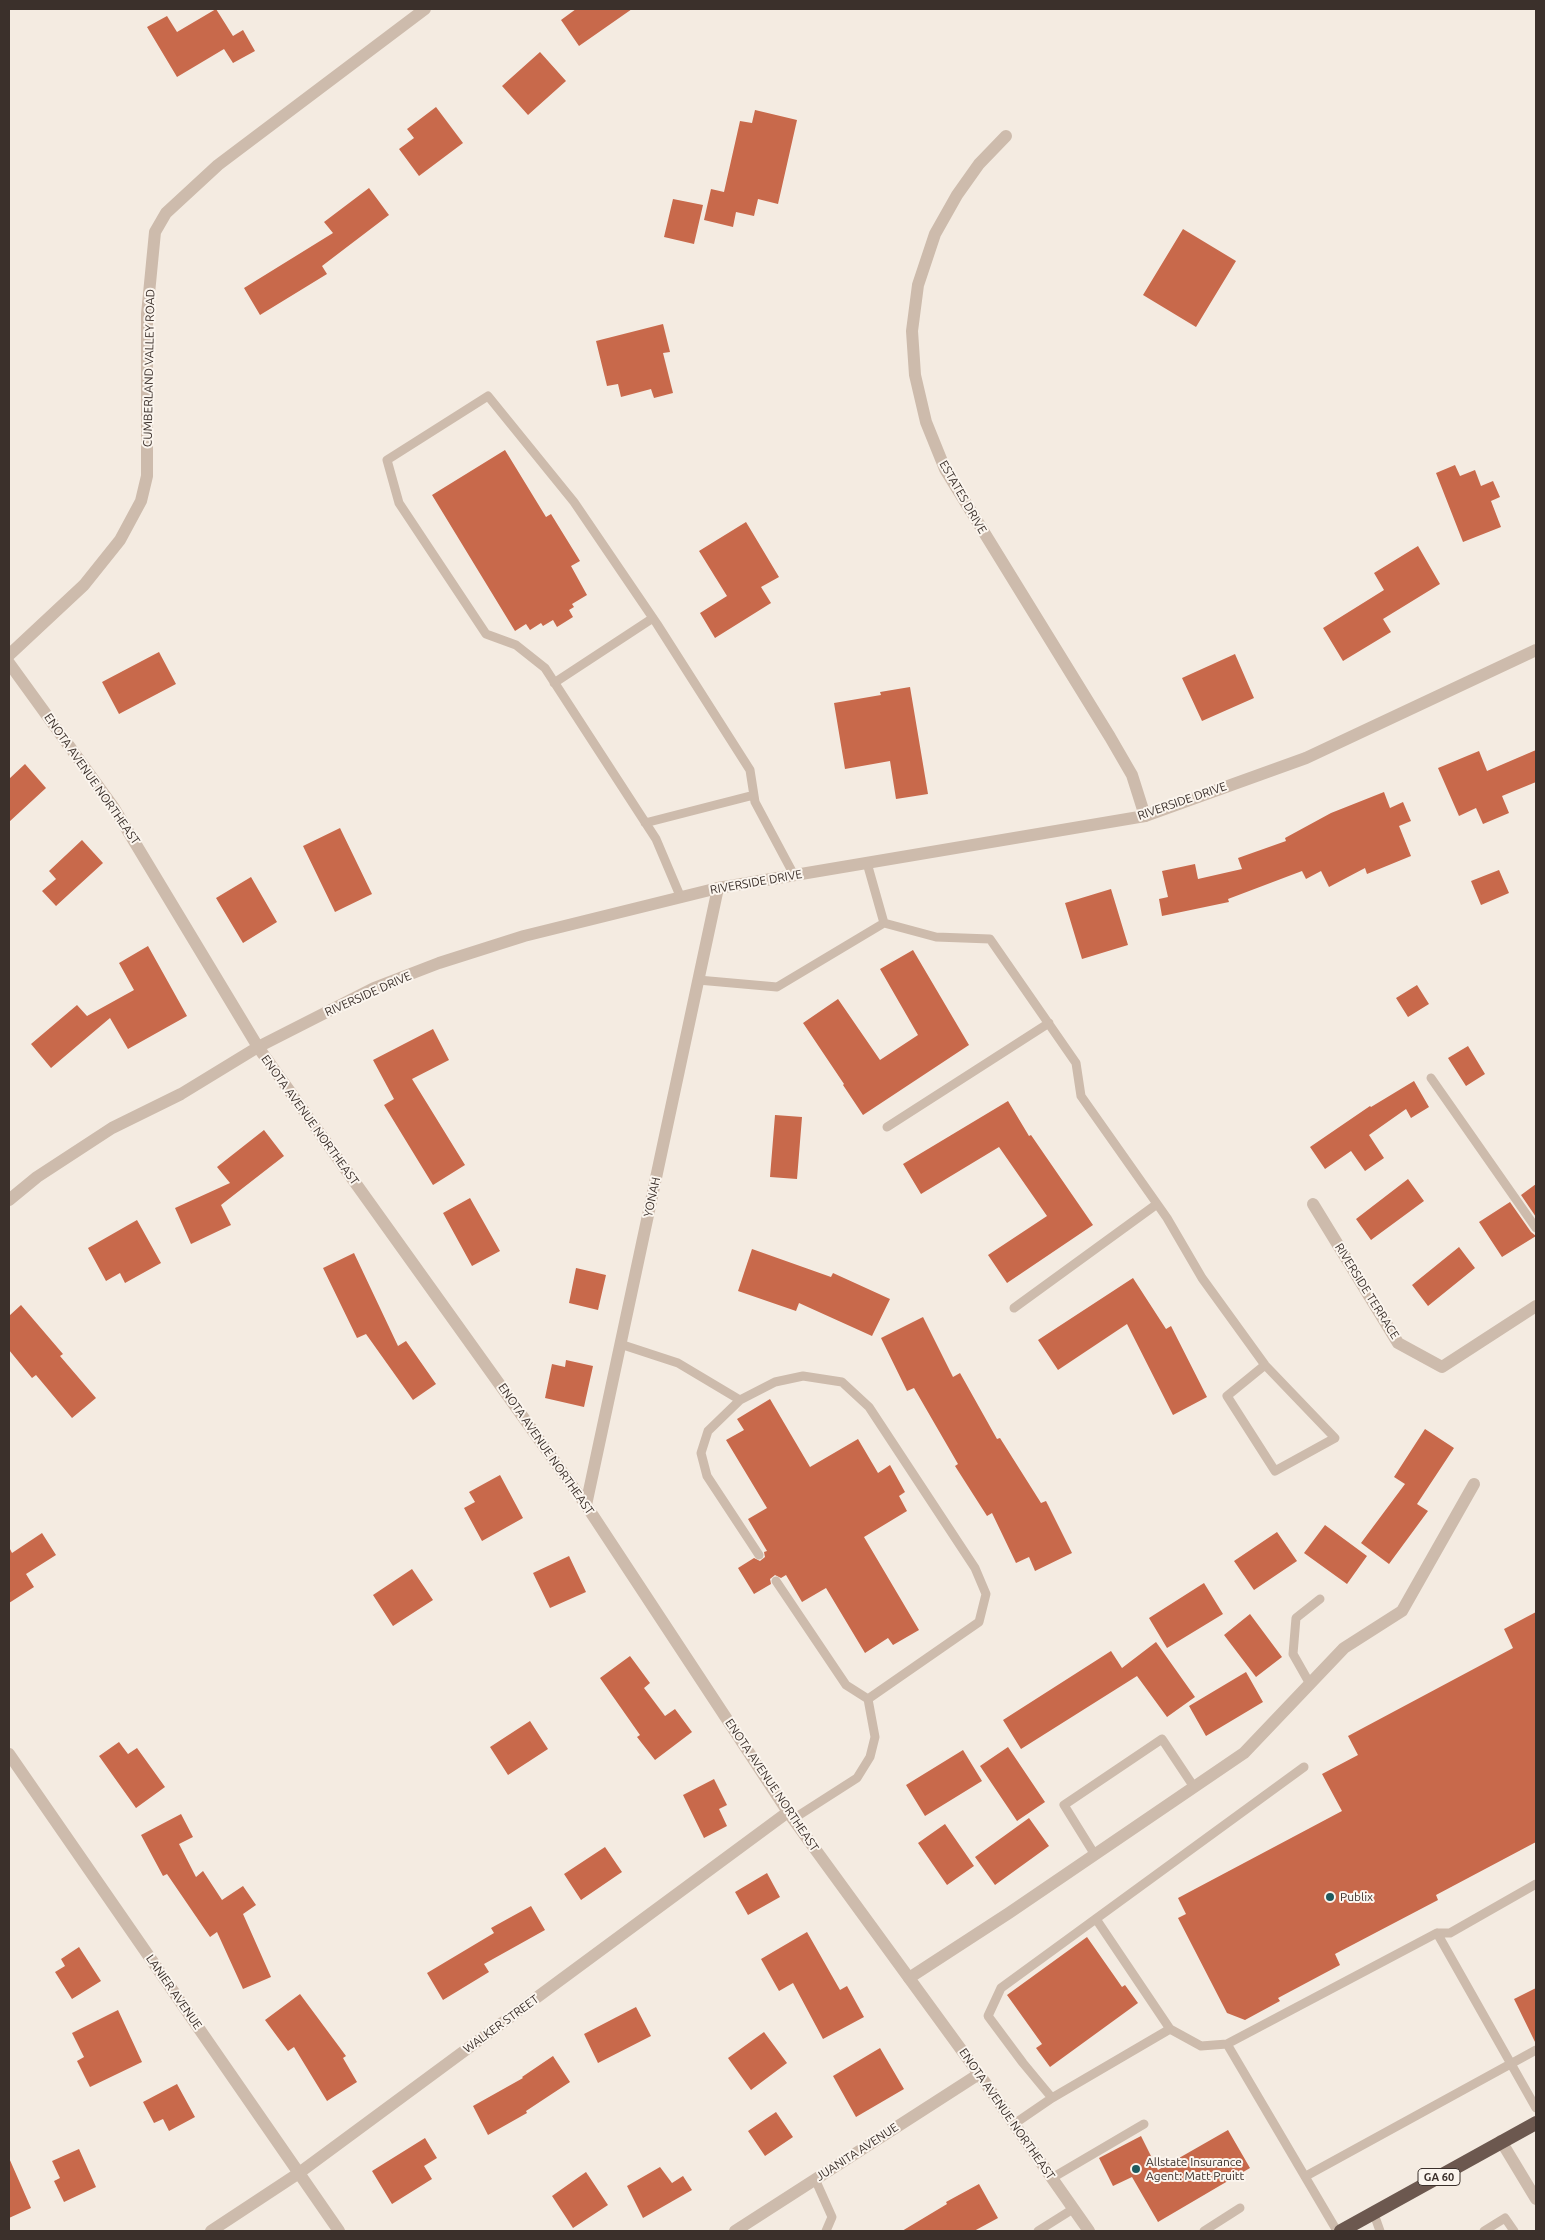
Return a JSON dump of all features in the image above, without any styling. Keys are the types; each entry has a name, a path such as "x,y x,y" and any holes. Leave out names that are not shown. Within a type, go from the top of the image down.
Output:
{"highway":[{"name":"GA 60","path":"1341,2231 1536,2123"}],"street":[{"name":"CUMBERLAND VALLEY ROAD","path":"9,655 84,585 120,540 141,501 148,476 148,314 155,232 166,213 218,165 425,9"},
{"name":"ESTATES DRIVE","path":"1006,136 979,164 935,234 918,286 912,331 915,375 926,422 945,469 1132,775 1145,816"},
{"name":"RIVERSIDE DRIVE","path":"9,1200 38,1177 112,1128 180,1094 258,1047 374,988 439,963 524,936 718,888 1145,816 1306,758 1536,650"},
{"name":"ENOTA AVENUE NORTHEAST","path":"9,663 114,808 258,1047 586,1505 790,1815 980,2074 1089,2231"},
{"name":"YONAH","path":"586,1505 718,888"},
{"name":"RIVERSIDE TERRACE","path":"1313,1204 1398,1343 1442,1367 1536,1306"},
{"path":"909,1978 1095,1855 1244,1753 1344,1648 1402,1611 1474,1484"},
{"name":"LANIER AVENUE","path":"9,1754 339,2231"},
{"name":"WALKER STREET","path":"211,2231 299,2173 790,1815"},
{"name":"JUANITA AVENUE","path":"735,2231 980,2074"},
{"path":"1501,2141 1536,2199"}],"lane":[{"path":"681,898 656,839 545,668 516,644 486,634 399,504 387,460 488,396 574,502 653,618 750,770 755,802 794,875"},
{"path":"554,683 653,618"},
{"path":"645,823 754,795"},
{"path":"867,863 884,924"},
{"path":"698,980 777,987 884,924 936,937 990,939 1076,1063 1082,1096 1157,1204 1202,1278 1265,1365 1335,1438 1275,1471 1227,1396 1265,1365"},
{"path":"886,1127 1049,1024"},
{"path":"1431,1078 1536,1228"},
{"path":"1014,1308 1157,1204"},
{"path":"620,1344 678,1363 740,1400"},
{"path":"759,1556 707,1476 701,1454 708,1431 740,1400 775,1382 803,1376 842,1382 869,1407 976,1568 986,1594 978,1622 868,1699"},
{"path":"776,1581 846,1685 868,1699 875,1737 870,1757 857,1778 790,1815"},
{"path":"1310,1684 1293,1654 1296,1618 1320,1599"},
{"path":"1095,1855 1064,1805 1162,1739 1194,1787"},
{"path":"1052,2098 988,2016 1001,1988 1304,1767"},
{"path":"1096,1919 1170,2029 1201,2046 1227,2044 1437,1933 1450,1933 1536,1884"},
{"path":"1437,1933 1536,2108"},
{"path":"1014,2124 1052,2098 1170,2029"},
{"path":"1227,2044 1337,2231"},
{"path":"1306,2176 1536,2050"},
{"path":"1052,2178 1144,2124"},
{"path":"815,2180 832,2217 826,2231"},
{"path":"1204,2231 1216,2228 1240,2208"},
{"path":"1038,2231 1073,2209"},
{"path":"1374,2214 1380,2231"},
{"path":"1484,2231 1505,2218 1514,2231"}],"building":[{"path":"216,9 233,36 243,30 255,51 233,63 224,49 177,77 147,27 167,16 177,32"},
{"path":"576,9 632,9 579,46 561,20"},
{"path":"540,52 566,81 528,115 502,86"},
{"path":"436,107 463,143 419,176 399,149 414,138 407,129"},
{"path":"755,110 797,120 778,204 758,199 754,216 736,212 733,227 704,220 711,189 724,192 740,121 752,123"},
{"path":"369,188 389,215 322,266 327,274 260,315 244,288 333,233 324,222"},
{"path":"673,199 703,205 694,244 664,237"},
{"path":"1183,229 1236,261 1196,327 1143,295"},
{"path":"663,324 670,352 663,353 673,393 654,398 651,389 621,397 618,384 607,386 596,341"},
{"path":"505,450 546,517 551,514 580,561 571,566 587,595 572,604 574,607 569,610 573,617 557,627 553,620 543,626 541,623 530,630 526,624 515,631 432,495"},
{"path":"1455,465 1460,476 1475,470 1481,486 1493,481 1500,497 1491,501 1501,527 1463,542 1436,473"},
{"path":"746,522 779,577 761,587 771,603 715,638 700,613 727,596 699,551"},
{"path":"1418,546 1440,584 1383,619 1391,632 1343,661 1323,628 1384,590 1374,573"},
{"path":"159,652 176,684 119,714 102,682"},
{"path":"1235,654 1254,698 1202,721 1182,678"},
{"path":"910,687 928,794 896,799 890,761 845,769 834,703 881,695 880,692"},
{"path":"1536,750 1536,782 1502,796 1509,813 1483,824 1476,808 1459,816 1438,768 1479,751 1487,771"},
{"path":"25,764 46,788 9,822 9,779"},
{"path":"1384,792 1390,808 1403,802 1411,821 1399,826 1411,856 1367,874 1365,868 1329,887 1321,871 1306,879 1302,871 1228,899 1229,902 1162,916 1159,899 1168,897 1162,871 1195,864 1198,879 1242,869 1238,858 1286,841 1285,838 1331,813"},
{"path":"340,828 372,894 335,912 303,846"},
{"path":"82,840 103,863 56,906 42,891 56,879 49,871"},
{"path":"1499,870 1509,893 1481,905 1471,881"},
{"path":"251,877 277,922 243,943 216,898"},
{"path":"1111,889 1128,945 1082,959 1065,903"},
{"path":"148,946 187,1016 128,1049 110,1018 51,1068 31,1044 77,1005 87,1016 134,990 119,963"},
{"path":"913,950 969,1045 863,1115 803,1023 838,999 880,1060 918,1035 880,969"},
{"path":"1417,985 1429,1004 1408,1017 1396,998"},
{"path":"433,1029 449,1060 412,1079 465,1165 433,1185 384,1105 394,1099 373,1060"},
{"path":"1468,1046 1485,1074 1466,1086 1448,1058"},
{"path":"1414,1081 1429,1107 1411,1118 1406,1109 1369,1135 1384,1158 1365,1171 1351,1151 1325,1169 1310,1147 1370,1106"},
{"path":"1008,1101 1029,1136 1031,1135 1093,1225 1007,1283 988,1255 1047,1216 999,1147 921,1194 903,1164"},
{"path":"775,1115 802,1117 797,1179 770,1177"},
{"path":"264,1130 284,1156 221,1205 231,1225 191,1244 175,1208 230,1183 217,1167"},
{"path":"1408,1179 1424,1201 1371,1240 1356,1219"},
{"path":"1536,1184 1536,1217 1521,1195"},
{"path":"470,1198 500,1251 472,1266 443,1213"},
{"path":"1510,1202 1531,1232 1536,1236 1502,1257 1479,1222"},
{"path":"137,1220 161,1263 125,1283 120,1273 106,1281 88,1248"},
{"path":"1459,1247 1475,1268 1428,1306 1412,1285"},
{"path":"752,1249 831,1277 833,1273 890,1299 872,1336 799,1303 796,1311 738,1291"},
{"path":"354,1253 398,1346 406,1341 436,1384 413,1400 366,1334 357,1338 323,1268"},
{"path":"576,1268 606,1275 598,1310 569,1303"},
{"path":"1133,1278 1166,1329 1171,1326 1207,1397 1173,1415 1127,1324 1058,1370 1038,1340"},
{"path":"21,1305 63,1354 60,1356 96,1398 72,1418 36,1375 32,1378 9,1350 9,1316"},
{"path":"923,1317 953,1377 960,1373 997,1439 1000,1438 1041,1503 1046,1501 1072,1553 1035,1571 1029,1557 1016,1563 992,1513 987,1516 955,1466 958,1464 914,1388 907,1391 881,1338"},
{"path":"566,1360 593,1366 584,1407 545,1398 552,1364 565,1367"},
{"path":"770,1399 810,1467 858,1439 878,1473 890,1465 905,1492 899,1496 907,1511 864,1537 919,1630 893,1645 888,1638 865,1653 826,1588 802,1602 786,1575 781,1578 775,1575 770,1579 771,1584 754,1594 738,1568 754,1558 760,1561 765,1557 764,1552 767,1551 748,1519 767,1508 726,1440 744,1430 737,1419"},
{"path":"1425,1429 1454,1448 1417,1504 1428,1511 1389,1564 1361,1543 1405,1484 1394,1477"},
{"path":"500,1475 523,1518 482,1541 464,1508 475,1502 469,1492"},
{"path":"1325,1525 1367,1556 1347,1584 1304,1553"},
{"path":"1277,1532 1297,1561 1254,1590 1234,1561"},
{"path":"42,1533 56,1555 26,1574 34,1587 9,1603 9,1547 12,1553"},
{"path":"569,1556 586,1592 550,1608 533,1573"},
{"path":"412,1569 433,1600 393,1626 373,1595"},
{"path":"1204,1583 1223,1614 1167,1648 1149,1618"},
{"path":"1536,1612 1536,1842 1436,1895 1438,1900 1335,1954 1340,1965 1278,1998 1280,2001 1245,2020 1227,2013 1178,1918 1186,1914 1178,1898 1342,1811 1322,1774 1358,1755 1348,1736 1513,1648 1504,1629"},
{"path":"1250,1614 1282,1657 1256,1677 1224,1635"},
{"path":"1156,1642 1195,1697 1167,1717 1137,1676 1021,1749 1003,1720 1111,1651 1122,1668"},
{"path":"630,1656 650,1683 644,1688 665,1716 675,1709 692,1732 655,1760 637,1737 640,1735 600,1678"},
{"path":"1246,1672 1263,1702 1206,1736 1189,1706"},
{"path":"530,1721 548,1749 508,1775 490,1747"},
{"path":"119,1742 128,1754 137,1748 165,1787 136,1808 99,1756"},
{"path":"1008,1747 1045,1802 1017,1821 980,1766"},
{"path":"963,1750 982,1781 925,1816 906,1785"},
{"path":"714,1779 727,1805 719,1809 727,1826 704,1838 683,1795"},
{"path":"181,1814 193,1837 179,1844 196,1877 203,1871 222,1900 243,1886 256,1905 243,1914 271,1977 243,1989 217,1932 210,1937 167,1874 163,1876 141,1835"},
{"path":"1029,1818 1049,1846 995,1885 975,1857"},
{"path":"945,1824 974,1866 947,1885 918,1843"},
{"path":"605,1847 622,1872 581,1900 564,1874"},
{"path":"767,1873 780,1897 748,1915 735,1892"},
{"path":"531,1906 545,1930 484,1964 489,1972 443,2000 427,1973 494,1933 491,1928"},
{"path":"807,1932 840,1990 847,1986 864,2017 823,2039 793,1983 779,1991 761,1959"},
{"path":"1087,1937 1122,1987 1125,1985 1138,2003 1050,2067 1036,2048 1042,2044 1007,1995"},
{"path":"79,1947 101,1981 72,1999 55,1972 65,1966 61,1959"},
{"path":"1536,1988 1536,2044 1514,1999"},
{"path":"300,1994 346,2056 343,2058 357,2082 327,2101 294,2047 288,2051 265,2020"},
{"path":"636,2007 651,2036 598,2063 584,2034"},
{"path":"118,2010 142,2062 90,2087 77,2061 84,2057 72,2033"},
{"path":"764,2032 787,2063 751,2090 728,2058"},
{"path":"880,2048 904,2089 856,2117 833,2076"},
{"path":"553,2056 570,2082 526,2111 527,2113 488,2135 473,2106 523,2078"},
{"path":"177,2084 195,2117 169,2131 163,2119 154,2123 143,2102"},
{"path":"776,2112 793,2137 765,2156 748,2131"},
{"path":"1228,2130 1250,2168 1158,2222 1132,2177 1113,2186 1099,2158 1141,2136 1158,2170"},
{"path":"425,2138 437,2158 424,2166 432,2179 392,2204 372,2171"},
{"path":"79,2149 96,2187 64,2202 54,2181 60,2178 52,2161"},
{"path":"9,2158 31,2208 9,2218"},
{"path":"660,2167 672,2183 683,2176 692,2190 643,2218 627,2186"},
{"path":"586,2172 608,2205 573,2228 552,2196"},
{"path":"979,2184 998,2218 974,2231 902,2231 947,2204 946,2202"}],"place":[{"name":"Publix","path":"1330,1897"},
{"name":"Allstate Insurance Agent: Matt Pruitt","path":"1136,2169"}]}
